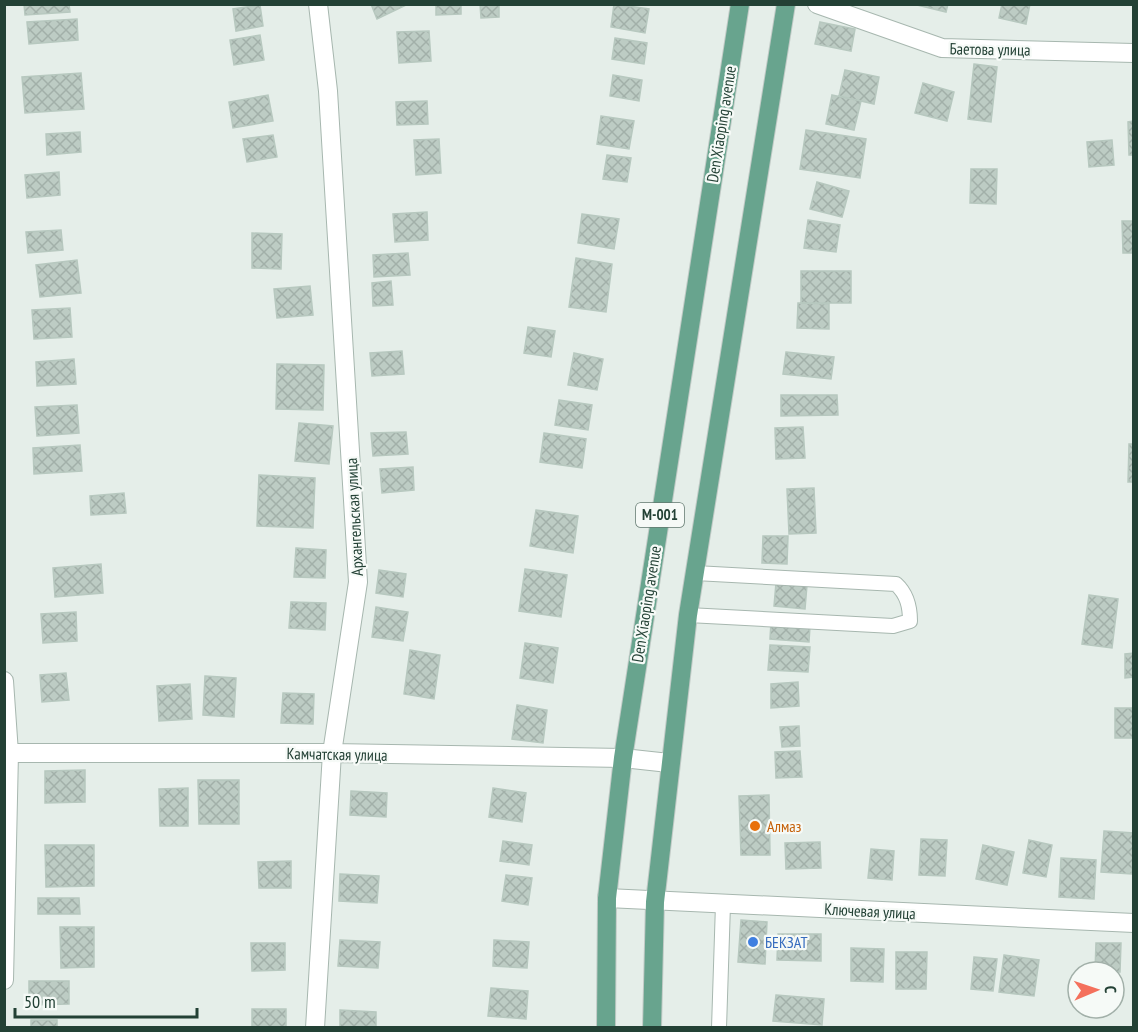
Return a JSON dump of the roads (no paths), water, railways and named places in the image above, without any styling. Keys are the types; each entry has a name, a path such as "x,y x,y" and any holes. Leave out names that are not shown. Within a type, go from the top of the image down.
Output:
{"main road":[{"name":"Den Xiaoping avenue","path":"606,1028 607,898 623,758 740,4"},
{"name":"M-001","path":"652,1028 655,902 669,763 688,615 786,4"}],"street":[{"name":"Архангельская улица","path":"315,1028 332,753 358,582 328,91 318,4"},
{"name":"Баетова улица","path":"817,4 942,48 1134,53"},
{"path":"4,681 7,753 4,980"},
{"name":"Камчатская улица","path":"7,753 332,753 623,758 669,763"},
{"name":"Ключевая улица","path":"607,898 1134,923"}],"lane":[{"path":"688,615 893,626 910,621 905,592 896,584 694,573"},
{"path":"719,1028 723,904"}],"place":[{"name":"Алмаз","path":"755,826"},
{"name":"БЕКЗАТ","path":"753,942"}]}
